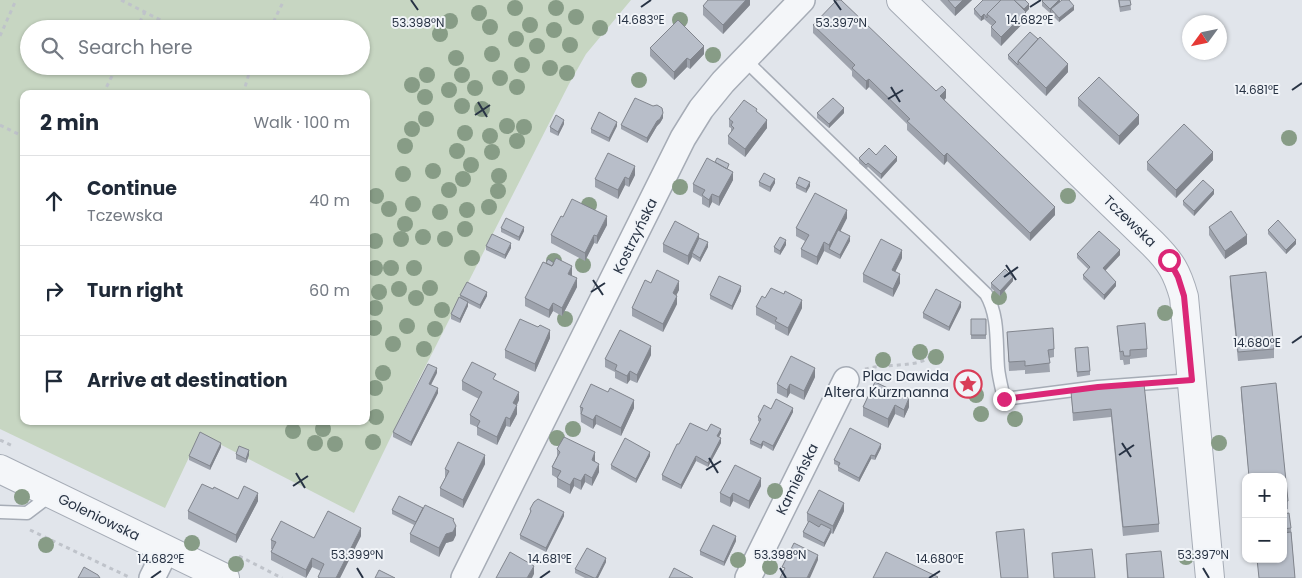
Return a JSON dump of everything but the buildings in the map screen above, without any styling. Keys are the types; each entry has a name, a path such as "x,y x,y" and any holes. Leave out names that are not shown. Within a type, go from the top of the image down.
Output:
{"street":[{"name":"Kostrzyńska","path":"464,578 683,138 701,109 802,0"},
{"name":"Tczewska","path":"902,0 1169,260 1178,277 1184,296 1210,578"},
{"name":"Kamieńska","path":"748,578 846,380"},
{"name":"Goleniowska","path":"0,469 225,578"},
{"path":"152,578 166,550"}],"lane":[{"path":"745,60 986,294 995,314 998,371 1004,399 1098,387 1192,380"},
{"path":"1,513 27,513 52,494"}],"path":[{"path":"0,36 16,0"},
{"path":"121,0 161,20"},
{"path":"274,20 284,0"},
{"path":"141,20 145,12"},
{"path":"105,90 112,75"},
{"path":"244,90 249,75"},
{"path":"0,126 20,135"},
{"path":"846,380 854,372 867,368 890,364 912,364 926,360 937,350"},
{"path":"1,513 6,519 131,578"}],"green space":[{"path":"0,0 631,0 586,54 569,84 417,383 354,513 200,434 165,508 0,429"}],"place":[{"name":"Plac Dawida Altera Kurzmanna","path":"968,384"}],"route":[{"path":"1004,399 1098,387 1192,380 1184,296 1178,277 1169,260"}]}
